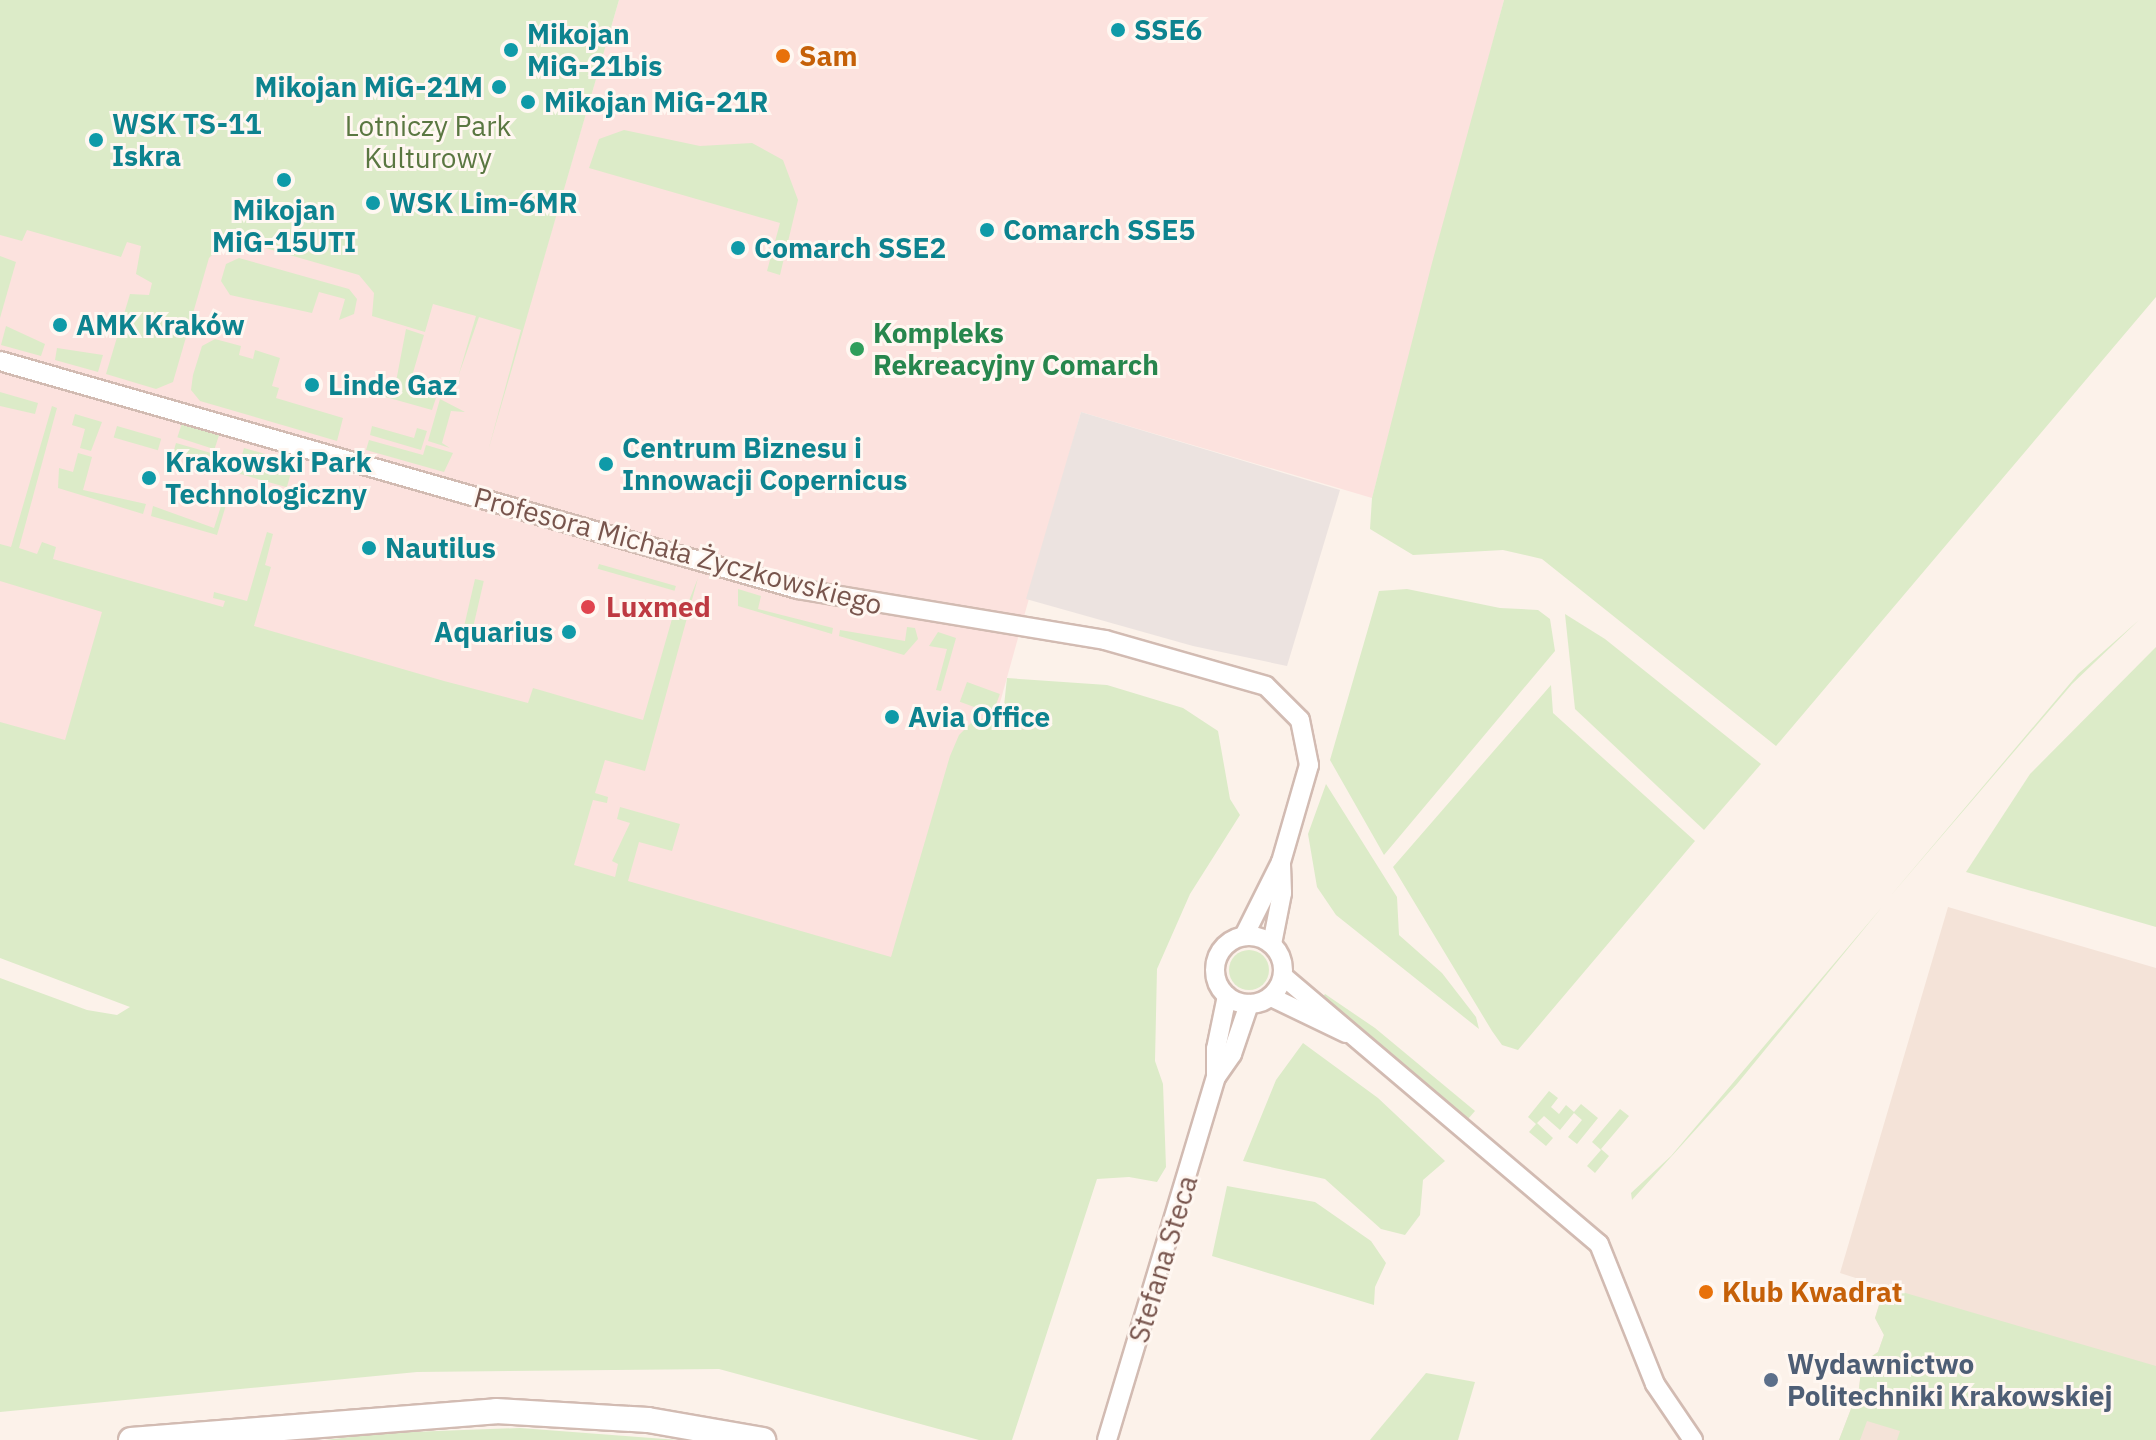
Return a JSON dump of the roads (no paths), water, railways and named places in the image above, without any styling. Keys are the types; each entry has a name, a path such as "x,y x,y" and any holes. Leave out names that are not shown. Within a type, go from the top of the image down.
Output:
{"main road":[{"path":"131,1440 496,1411 648,1420 763,1440"}],"street":[{"name":"Profesora Michała Życzkowskiego","path":"0,361 798,589 891,609 1105,640 1250,679 1277,692 1293,710 1309,754 1281,862 1244,936"},
{"name":"Profesora Michała Życzkowskiego","path":"1272,944 1282,893 1281,862"},
{"path":"1244,936 1272,944 1283,965 1283,976 1271,997 1249,1004 1227,996 1216,978 1218,956 1244,936"},
{"path":"1283,976 1326,1008 1349,1034 1599,1244 1655,1384 1687,1438"},
{"name":"Stefana Steca","path":"1107,1440 1216,1077 1216,1049 1227,996"},
{"path":"1271,997 1349,1034"},
{"name":"Stefana Steca","path":"1216,1077 1232,1054 1249,1004"}],"place":[{"name":"SSE6","path":"1118,30"},
{"name":"Mikojan MiG-21bis","path":"511,50"},
{"name":"Sam","path":"783,56"},
{"name":"Mikojan MiG-21M","path":"499,87"},
{"name":"Mikojan MiG-21R","path":"528,102"},
{"name":"WSK TS-11 Iskra","path":"96,140"},
{"name":"Mikojan MiG-15UTI","path":"284,180"},
{"name":"WSK Lim-6MR","path":"373,203"},
{"name":"Comarch SSE5","path":"987,230"},
{"name":"Comarch SSE2","path":"738,248"},
{"name":"AMK Kraków","path":"60,325"},
{"name":"Kompleks Rekreacyjny Comarch","path":"857,349"},
{"name":"Linde Gaz","path":"312,385"},
{"name":"Centrum Biznesu i Innowacji Copernicus","path":"606,464"},
{"name":"Krakowski Park Technologiczny","path":"149,478"},
{"name":"Nautilus","path":"369,548"},
{"name":"Luxmed","path":"588,607"},
{"name":"Aquarius","path":"569,632"},
{"name":"Avia Office","path":"892,717"},
{"name":"Klub Kwadrat","path":"1706,1292"},
{"name":"Wydawnictwo Politechniki Krakowskiej","path":"1771,1380"}],"park label":[{"name":"Lotniczy Park Kulturowy","path":"428,142"}]}
